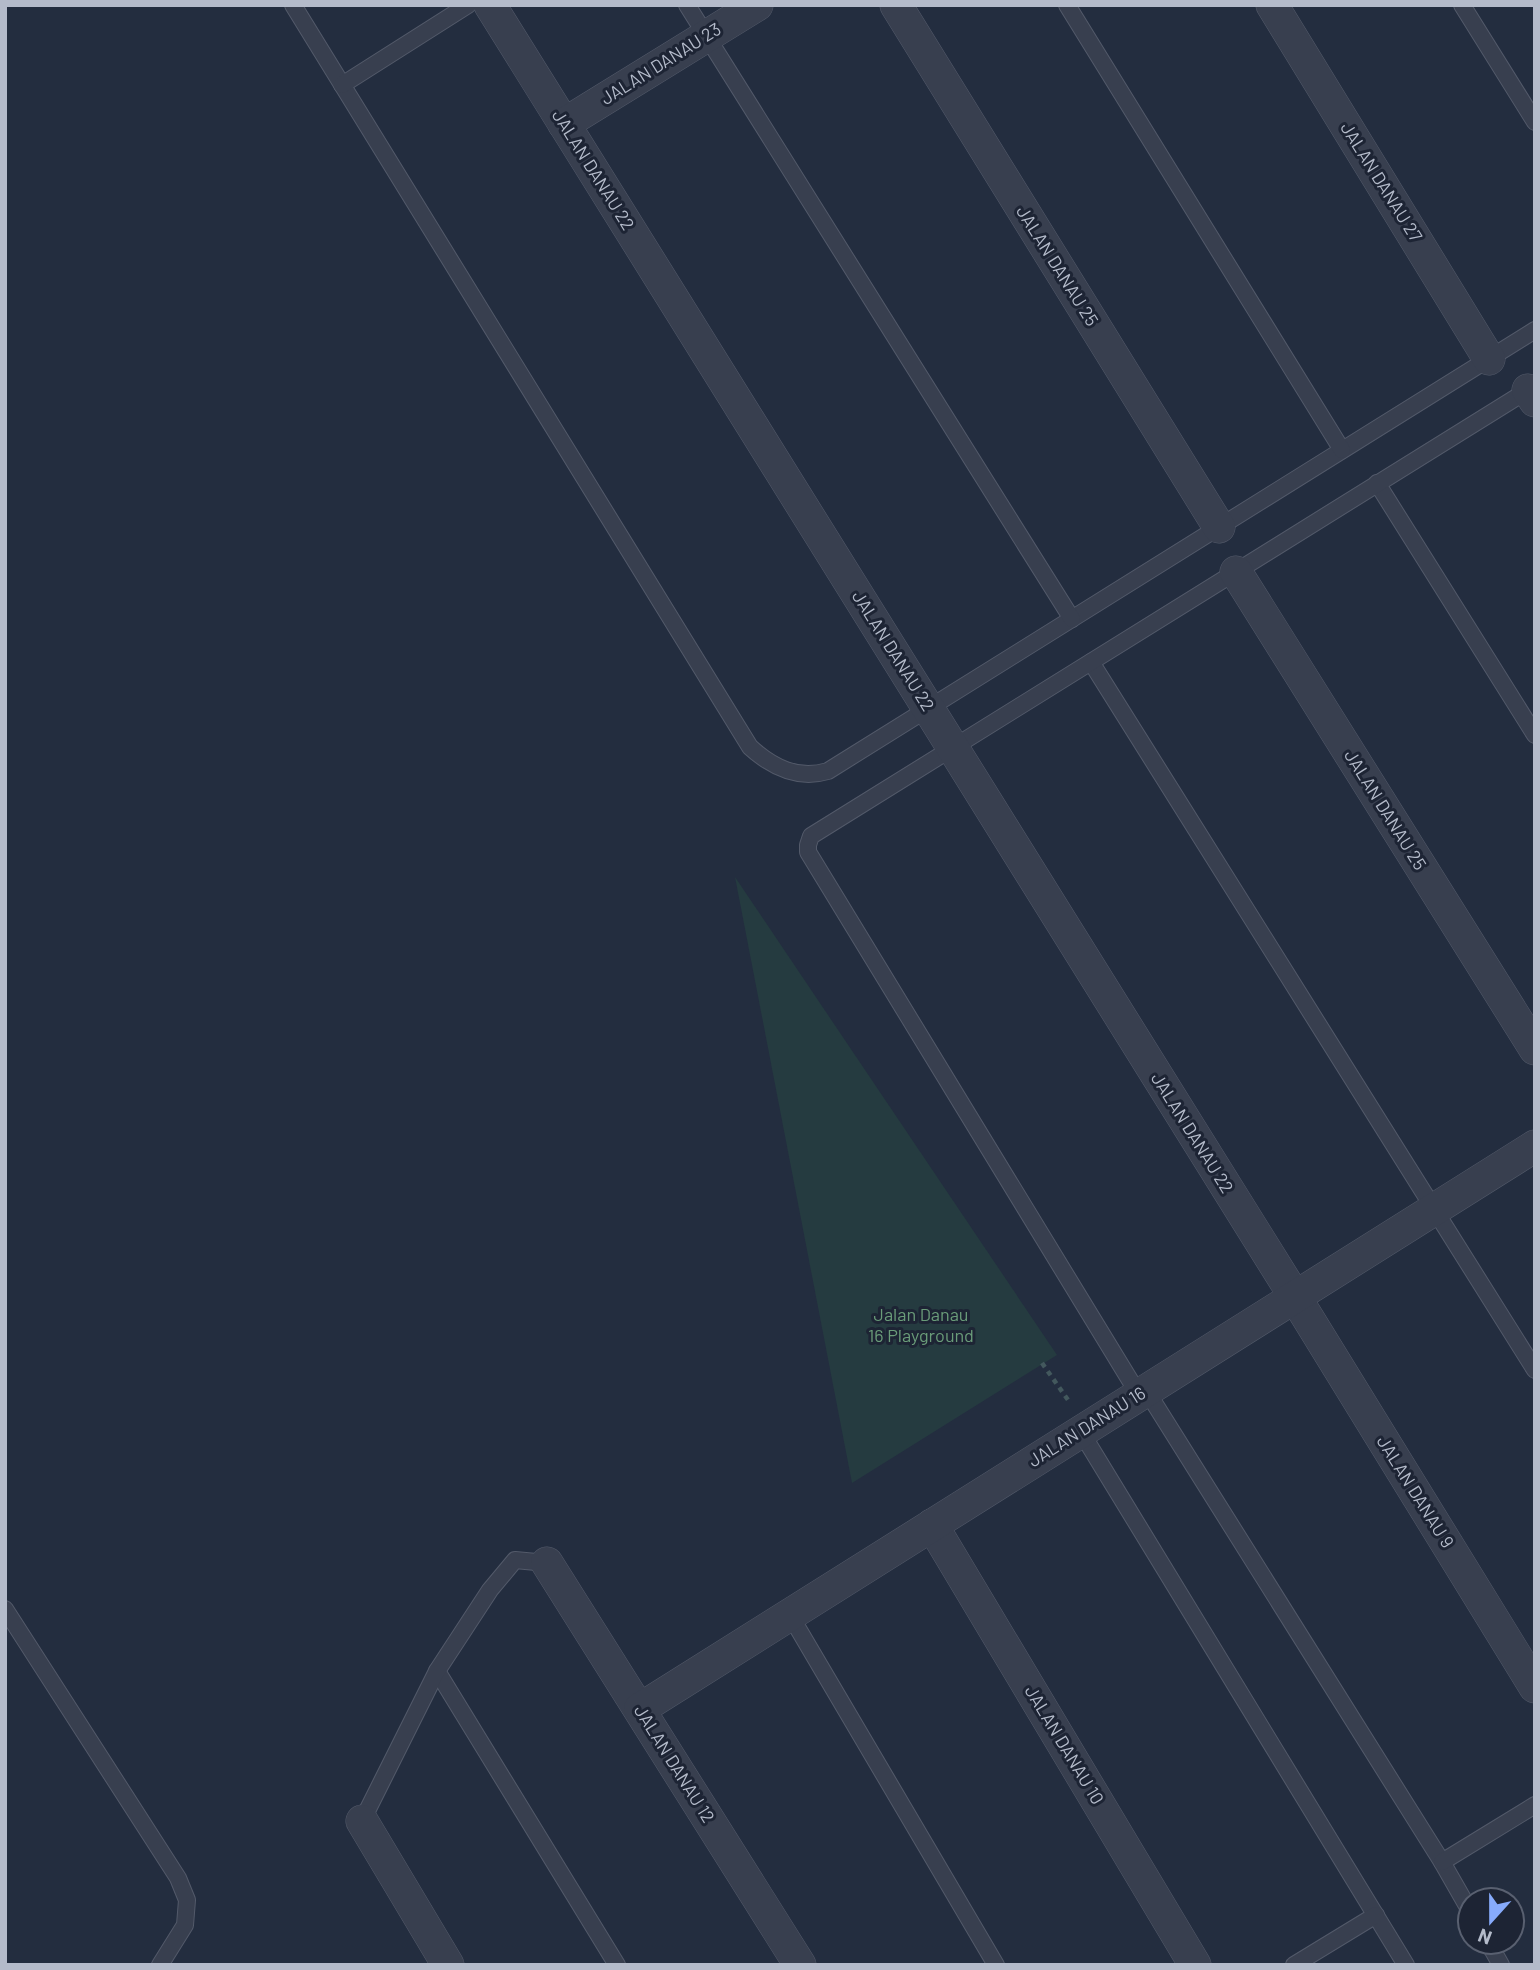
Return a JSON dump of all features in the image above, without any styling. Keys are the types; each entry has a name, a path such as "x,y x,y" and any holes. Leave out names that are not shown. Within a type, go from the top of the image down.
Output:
{"street":[{"name":"JALAN DANAU 22","path":"491,5 1295,1297"},
{"name":"JALAN DANAU 23","path":"564,124 757,5"},
{"name":"JALAN DANAU 25","path":"896,5 1219,527"},
{"name":"JALAN DANAU 27","path":"1272,5 1489,359"},
{"name":"JALAN DANAU 25","path":"1236,572 1535,1049"},
{"name":"JALAN DANAU 16","path":"640,1709 1535,1146"},
{"name":"JALAN DANAU 9","path":"1295,1297 1535,1687"},
{"name":"JALAN DANAU 10","path":"932,1525 1195,1965"},
{"name":"JALAN DANAU 12","path":"547,1563 800,1965"},
{"path":"362,1821 448,1965"}],"lane":[{"path":"293,5 750,747 763,758 791,773 816,775 828,771 1535,330"},
{"path":"342,85 468,5"},
{"path":"687,5 1072,619"},
{"path":"1067,5 1342,450"},
{"path":"1462,5 1535,122"},
{"path":"1456,1886 1143,1393 808,852 808,845 811,836 1377,483 1532,392"},
{"path":"1377,483 1535,735"},
{"path":"1091,662 1535,1370"},
{"path":"1084,1430 1406,1965"},
{"path":"362,1821 437,1671 490,1590 515,1560 547,1563"},
{"path":"5,1609 178,1878 187,1900 185,1925 160,1965"},
{"path":"790,1615 996,1965"},
{"path":"437,1671 617,1965"},
{"path":"1442,1862 1535,1805"},
{"path":"1294,1965 1376,1915"}],"path":[{"path":"1042,1363 1084,1430"}],"green space":[{"name":"Jalan Danau 16 Playground","path":"735,877 1057,1355 852,1483"}]}
